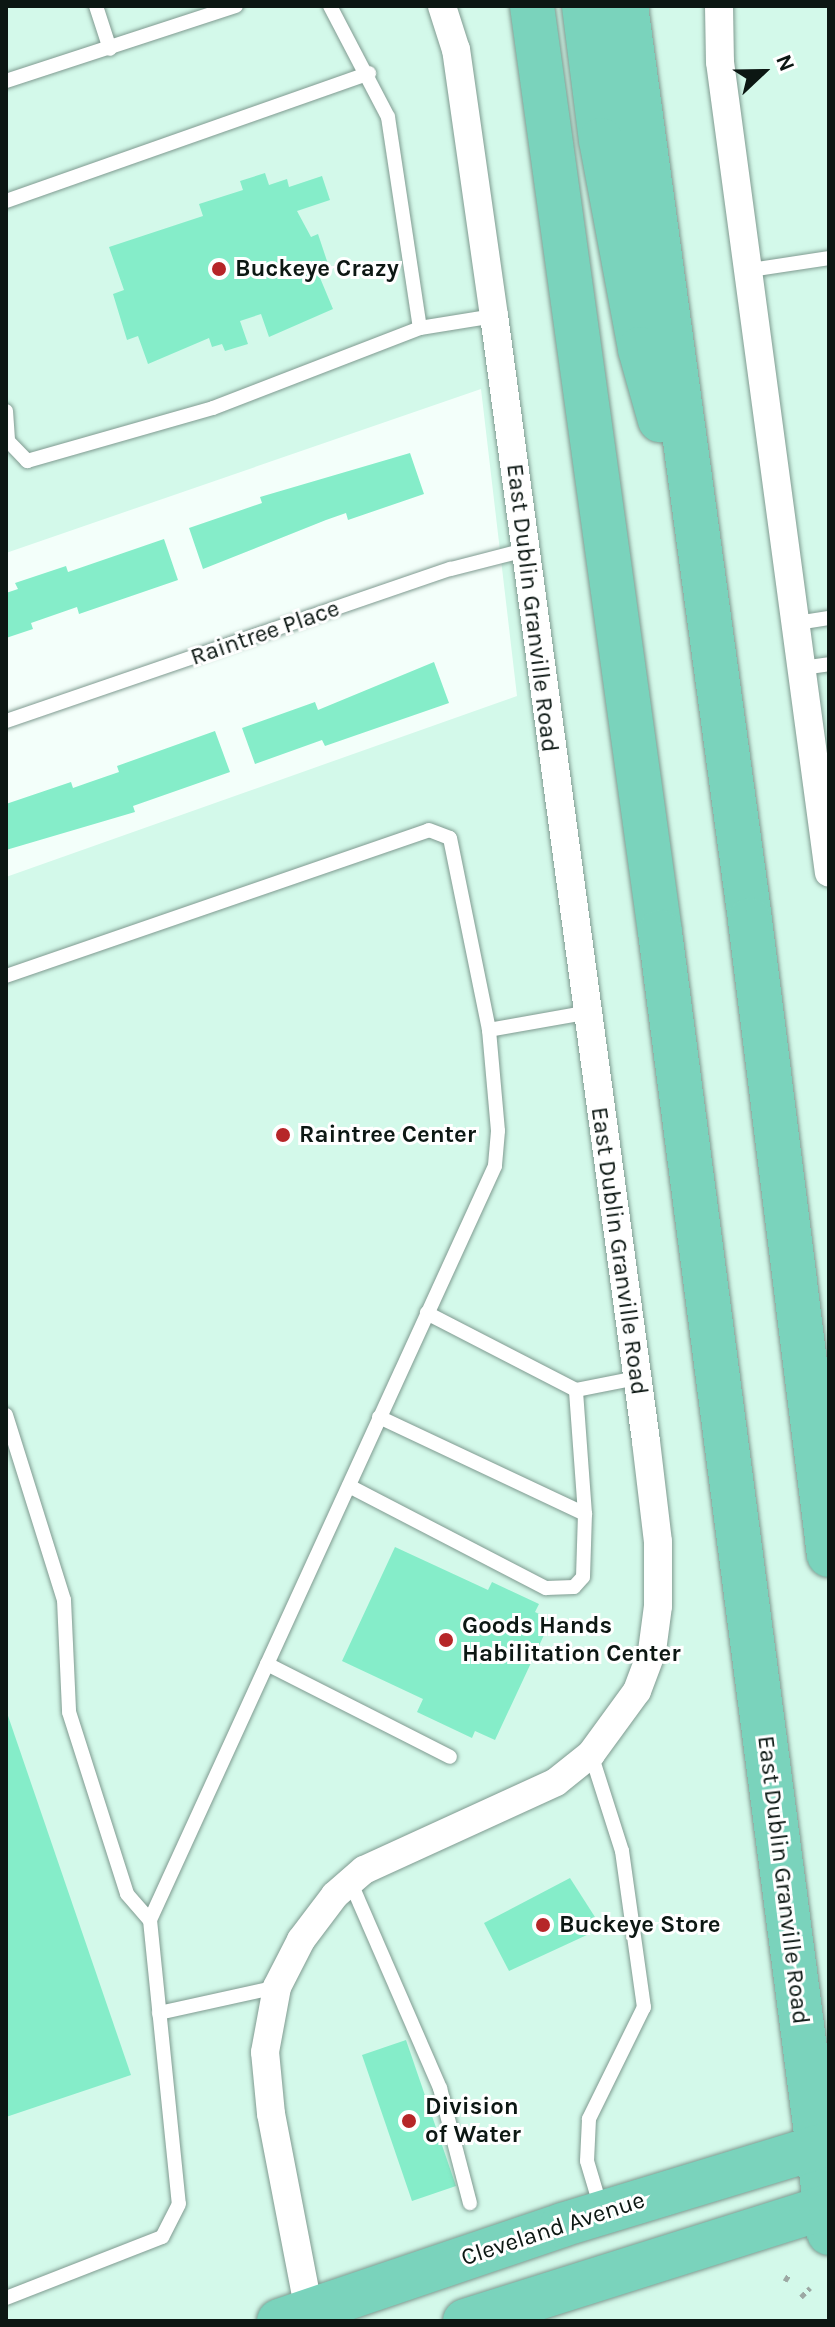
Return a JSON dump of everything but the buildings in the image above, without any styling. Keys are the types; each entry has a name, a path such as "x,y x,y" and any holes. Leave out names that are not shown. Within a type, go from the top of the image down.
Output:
{"main road":[{"name":"East Dublin Granville Road","path":"532,6 823,2145 828,2215"},
{"path":"584,6 601,140 640,349 704,576"},
{"path":"626,6 704,576 829,1555"},
{"name":"Cleveland Avenue","path":"294,2316 602,2212 823,2145"},
{"path":"465,2321 522,2312 828,2215"}],"street":[{"name":"East Dublin Granville Road","path":"294,2316 265,2052 277,1987 301,1940 350,1881 392,1853 556,1782 591,1754 637,1691 652,1651 658,1606 658,1542 584,1013 494,316 456,50 442,6"},
{"path":"719,6 720,62 797,623 816,666 829,873"}],"lane":[{"path":"96,6 110,49"},
{"path":"6,81 236,6"},
{"path":"330,6 369,73 388,117 420,328"},
{"path":"6,201 369,73"},
{"path":"750,270 829,258"},
{"path":"6,411 8,441 27,461 213,408 420,328 494,316"},
{"name":"Raintree Place","path":"6,721 451,569 525,550"},
{"path":"797,623 829,618"},
{"path":"6,976 429,830 450,838 489,1030 498,1131 495,1166 150,1920 179,2204 162,2237 6,2298"},
{"path":"489,1030 584,1013"},
{"path":"427,1313 576,1390 637,1378"},
{"path":"349,1486 546,1588 574,1587 583,1577 585,1514 576,1390"},
{"path":"6,1415 64,1600 69,1712 127,1894 150,1920"},
{"path":"379,1417 585,1514"},
{"path":"267,1664 450,1757"},
{"path":"591,1754 622,1851 644,2007 589,2119 587,2161 602,2212"},
{"path":"350,1881 440,2088 470,2203"},
{"path":"159,2013 277,1987"}],"path":[{"path":"785,2281 790,2273"},
{"path":"801,2297 810,2288"}],"shaded area":[{"path":"6,6 829,6 829,2321 6,2321 6,877 517,696 481,389 6,553"}],"place":[{"name":"Buckeye Crazy","path":"219,269"},
{"name":"Raintree Center","path":"283,1135"},
{"name":"Goods Hands Habilitation Center","path":"446,1640"},
{"name":"Buckeye Store","path":"543,1925"},
{"name":"Division of Water","path":"409,2121"}]}
